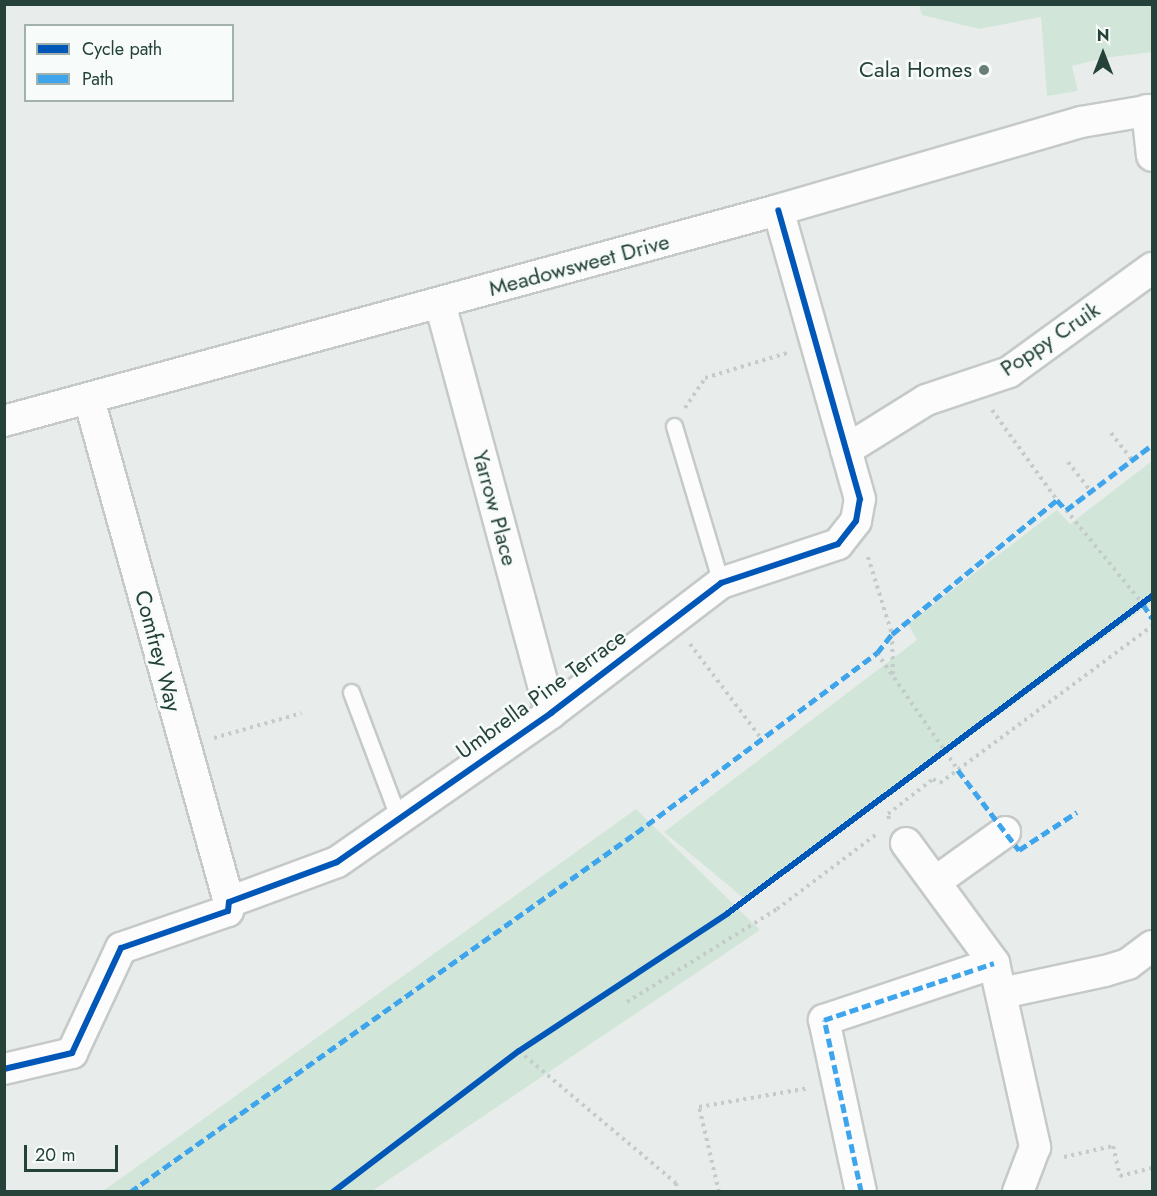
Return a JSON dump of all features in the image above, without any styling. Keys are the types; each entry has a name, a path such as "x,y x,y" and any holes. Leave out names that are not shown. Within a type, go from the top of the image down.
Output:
{"street":[{"path":"1150,110 1152,156"},
{"name":"Meadowsweet Drive","path":"4,421 778,210 1081,122 1150,110"},
{"path":"778,210 860,499 856,521"},
{"name":"Poppy Cruik","path":"846,450 926,400 1009,372 1152,268"},
{"name":"Yarrow Place","path":"440,303 551,712"},
{"name":"Comfrey Way","path":"89,399 229,902"},
{"name":"Umbrella Pine Terrace","path":"4,1069 72,1053 121,948 228,911 229,902 337,862 551,712 721,583 838,544 856,521"},
{"path":"934,882 1005,832"},
{"path":"906,843 994,963 1035,1147 1023,1179"},
{"path":"1002,993 1128,964 1152,946"},
{"path":"861,1191 824,1020 994,963"}],"lane":[{"path":"674,426 721,583"},
{"path":"351,692 399,819"}],"path":[{"path":"674,426 705,378 816,344"},
{"path":"972,384 1057,500"},
{"path":"1111,433 1132,460"},
{"path":"1068,462 1091,491"},
{"path":"1066,510 1143,604"},
{"path":"856,521 892,634 893,678"},
{"path":"672,620 760,737"},
{"path":"877,653 957,770"},
{"path":"184,746 302,713"},
{"path":"519,1051 676,1183 677,1191"},
{"path":"719,1191 699,1107 838,1083"},
{"path":"1023,1179 1113,1146 1120,1176 1152,1168"}],"green space":[{"path":"919,5 1152,5 1152,52 1104,58 1072,66 1078,91 1047,96 1041,17 979,29 922,15"},
{"path":"1152,461 1152,602 747,901 664,832 917,640 908,624 1057,510 1070,524"},
{"path":"636,809 760,930 372,1191 103,1191"}],"marked path":[{"path":"130,1192 636,833 877,653 892,634 1057,500 1066,510 1152,445"},
{"path":"1143,604 1152,618"},
{"path":"958,770 1019,850 1077,812"},
{"path":"861,1192 824,1020 994,963"}],"cycle path":[{"path":"4,1069 72,1053 121,948 228,911 229,902 337,862 551,713 721,583 838,544 856,521 860,499 778,210"},
{"path":"333,1192 519,1051 728,913 1152,596"}],"place":[{"name":"Cala Homes","path":"984,70"}]}
